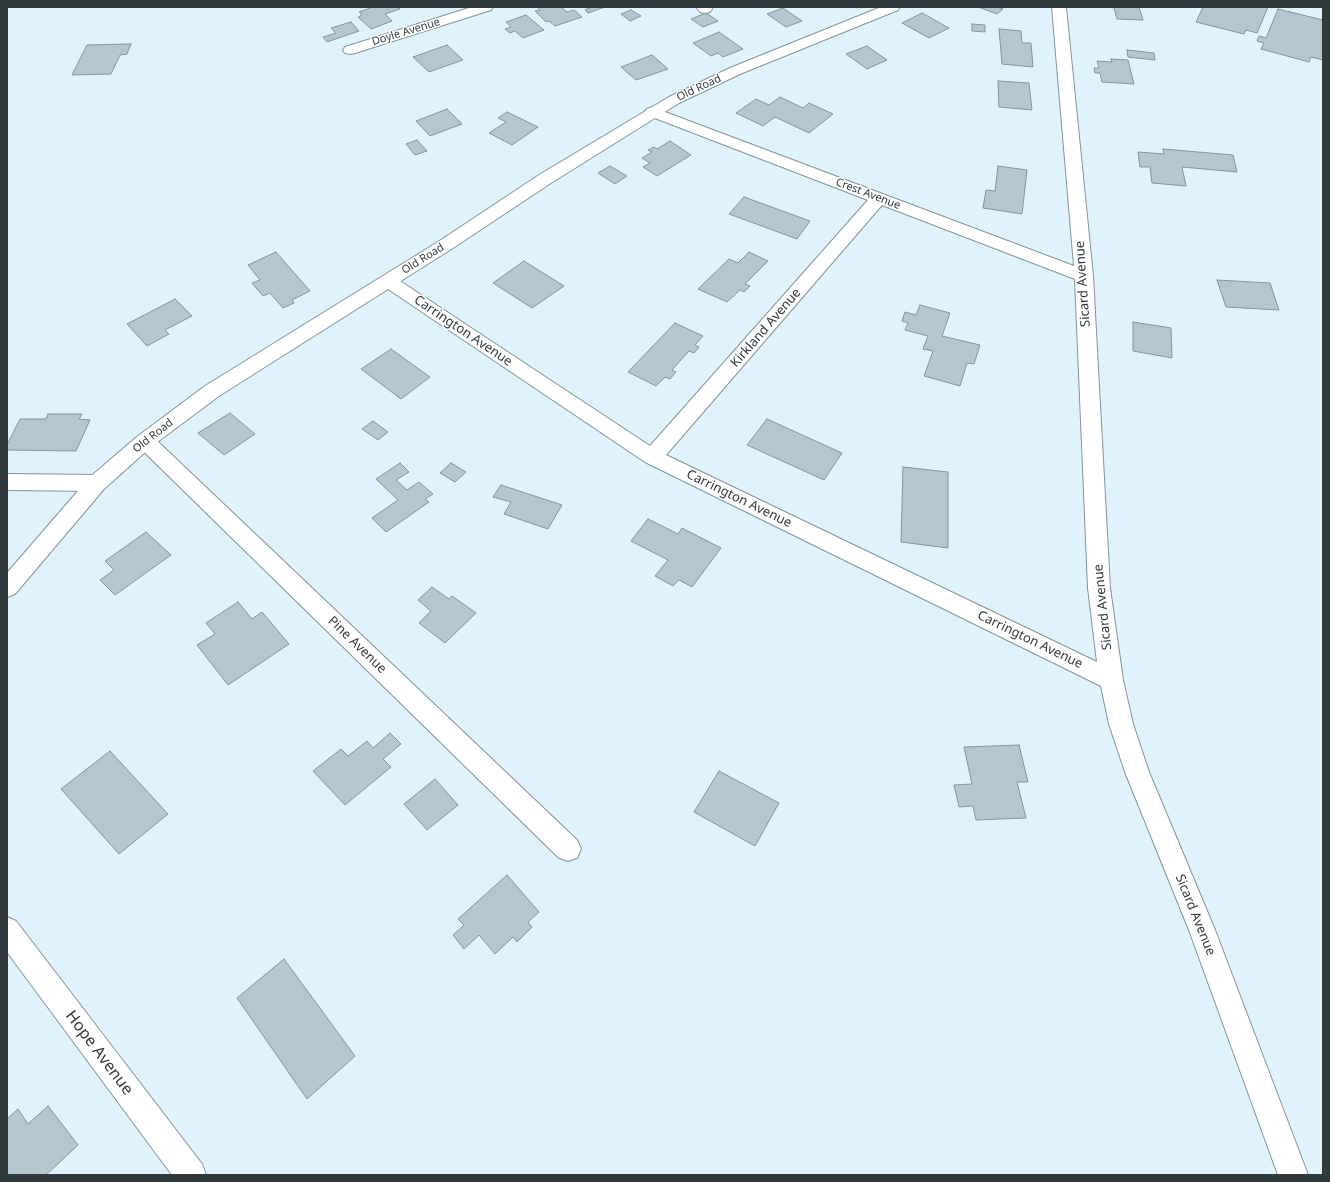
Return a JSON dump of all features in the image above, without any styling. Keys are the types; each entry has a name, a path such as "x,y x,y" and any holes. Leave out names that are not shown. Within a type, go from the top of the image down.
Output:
{"street":[{"name":"Doyle Avenue","path":"350,50 486,7"},
{"name":"Old Road","path":"7,588 97,483 145,441 212,391 447,244 544,179 652,112 735,71 894,7"},
{"name":"Sicard Avenue","path":"1059,7 1084,276 1099,588 1111,680 1121,724 1138,772 1202,930 1293,1175"},
{"name":"Crest Avenue","path":"652,112 1084,276"},
{"name":"Kirkland Avenue","path":"652,457 879,198"},
{"name":"Carrington Avenue","path":"388,281 652,457 1111,680"},
{"name":"Pine Avenue","path":"145,441 568,849"},
{"path":"7,482 97,483"},
{"name":"Hope Avenue","path":"7,930 190,1175"}],"building":[{"path":"373,7 397,7 400,9 385,14 392,21 371,29 358,17 362,15 359,12"},
{"path":"537,7 561,7 567,12 574,10 582,17 555,26 549,21 546,22 535,11 540,10"},
{"path":"592,7 605,7 588,13 585,10"},
{"path":"978,7 997,7 1003,9 997,14"},
{"path":"1110,7 1139,7 1143,20 1117,19 1114,8"},
{"path":"1203,7 1268,7 1257,33 1246,30 1244,34 1196,22"},
{"path":"783,8 802,21 786,27 767,14"},
{"path":"1278,9 1323,20 1323,60 1311,57 1309,62 1261,49 1264,43 1257,41 1259,36 1266,38"},
{"path":"631,10 641,16 630,21 621,14"},
{"path":"706,13 718,21 703,27 691,19"},
{"path":"922,13 949,28 929,38 902,23"},
{"path":"526,15 544,30 523,38 515,31 510,33 505,29 511,27 506,22"},
{"path":"351,22 359,31 327,42 323,37 336,33 331,28"},
{"path":"972,24 985,25 985,32 972,31"},
{"path":"999,29 1021,31 1022,43 1031,43 1033,67 1002,64"},
{"path":"719,32 743,49 723,57 718,53 711,56 693,43"},
{"path":"131,44 127,54 120,55 111,74 72,75 87,45"},
{"path":"447,45 463,60 429,72 413,57"},
{"path":"867,46 887,60 867,69 846,54"},
{"path":"1127,50 1154,53 1155,60 1128,57"},
{"path":"652,55 668,69 636,80 621,67"},
{"path":"1111,59 1128,60 1134,84 1102,82 1100,73 1095,73 1094,68 1099,68 1097,61 1112,62"},
{"path":"998,81 1029,83 1032,110 999,107"},
{"path":"780,97 803,108 809,103 833,114 809,133 775,117 763,126 736,113 756,99 769,105"},
{"path":"447,109 462,124 430,136 416,121"},
{"path":"507,112 538,127 512,145 489,133 506,122 498,118"},
{"path":"417,140 427,151 415,155 406,144"},
{"path":"670,141 691,155 657,176 643,167 650,163 642,158 652,152 648,150 654,147 657,149"},
{"path":"1163,149 1233,155 1237,172 1182,167 1186,186 1152,183 1150,167 1140,167 1138,152 1164,154"},
{"path":"610,166 627,176 615,184 598,173"},
{"path":"998,166 1027,170 1022,214 983,208 986,190 995,191"},
{"path":"744,197 810,221 797,239 729,214"},
{"path":"276,252 310,291 292,300 294,303 283,308 270,293 263,296 252,283 260,280 248,265"},
{"path":"749,252 768,261 745,284 750,286 744,292 740,290 727,302 698,289 729,259 738,263"},
{"path":"524,261 564,286 532,308 493,283"},
{"path":"1217,280 1270,283 1279,310 1226,307"},
{"path":"175,299 192,316 165,330 169,334 147,346 127,324"},
{"path":"920,305 950,313 942,336 980,345 974,364 967,363 960,386 924,376 933,351 923,349 928,336 905,330 908,323 902,321 905,312 916,315"},
{"path":"1133,322 1171,328 1172,358 1133,351"},
{"path":"675,323 703,336 695,345 699,347 694,353 689,351 672,370 676,372 670,379 665,377 656,386 628,372"},
{"path":"391,349 430,377 401,399 361,369"},
{"path":"230,413 255,434 224,455 198,433"},
{"path":"48,414 82,414 79,419 90,420 76,451 7,450 7,445 20,419 46,419"},
{"path":"767,419 842,453 824,480 747,445"},
{"path":"373,421 388,432 378,440 362,429"},
{"path":"400,463 409,472 396,480 407,490 419,482 433,494 425,499 429,502 386,532 372,518 398,500 376,479"},
{"path":"451,463 466,472 455,482 440,473"},
{"path":"903,467 948,472 948,548 901,542"},
{"path":"501,485 562,505 548,529 504,514 511,502 493,497"},
{"path":"648,519 678,534 682,528 721,548 692,587 679,580 673,586 655,576 668,560 631,541"},
{"path":"146,532 171,555 115,595 100,580 114,570 105,561"},
{"path":"432,587 449,599 452,596 476,613 445,643 419,623 431,611 418,600"},
{"path":"238,602 252,619 262,612 289,644 228,685 197,645 215,634 206,623"},
{"path":"390,733 401,744 383,759 391,767 345,805 313,771 341,749 348,756 367,741 373,748"},
{"path":"1019,745 1028,782 1017,782 1026,818 976,820 973,806 959,807 954,785 972,784 964,747"},
{"path":"110,751 168,814 119,854 61,789"},
{"path":"719,771 779,803 755,846 694,812"},
{"path":"435,779 458,805 427,830 404,804"},
{"path":"507,875 539,912 528,922 532,927 517,942 513,937 495,954 479,935 464,949 453,935 464,925 458,919"},
{"path":"284,959 355,1056 307,1099 237,998"},
{"path":"48,1106 78,1145 46,1175 7,1175 7,1119 18,1109 28,1124"}]}
